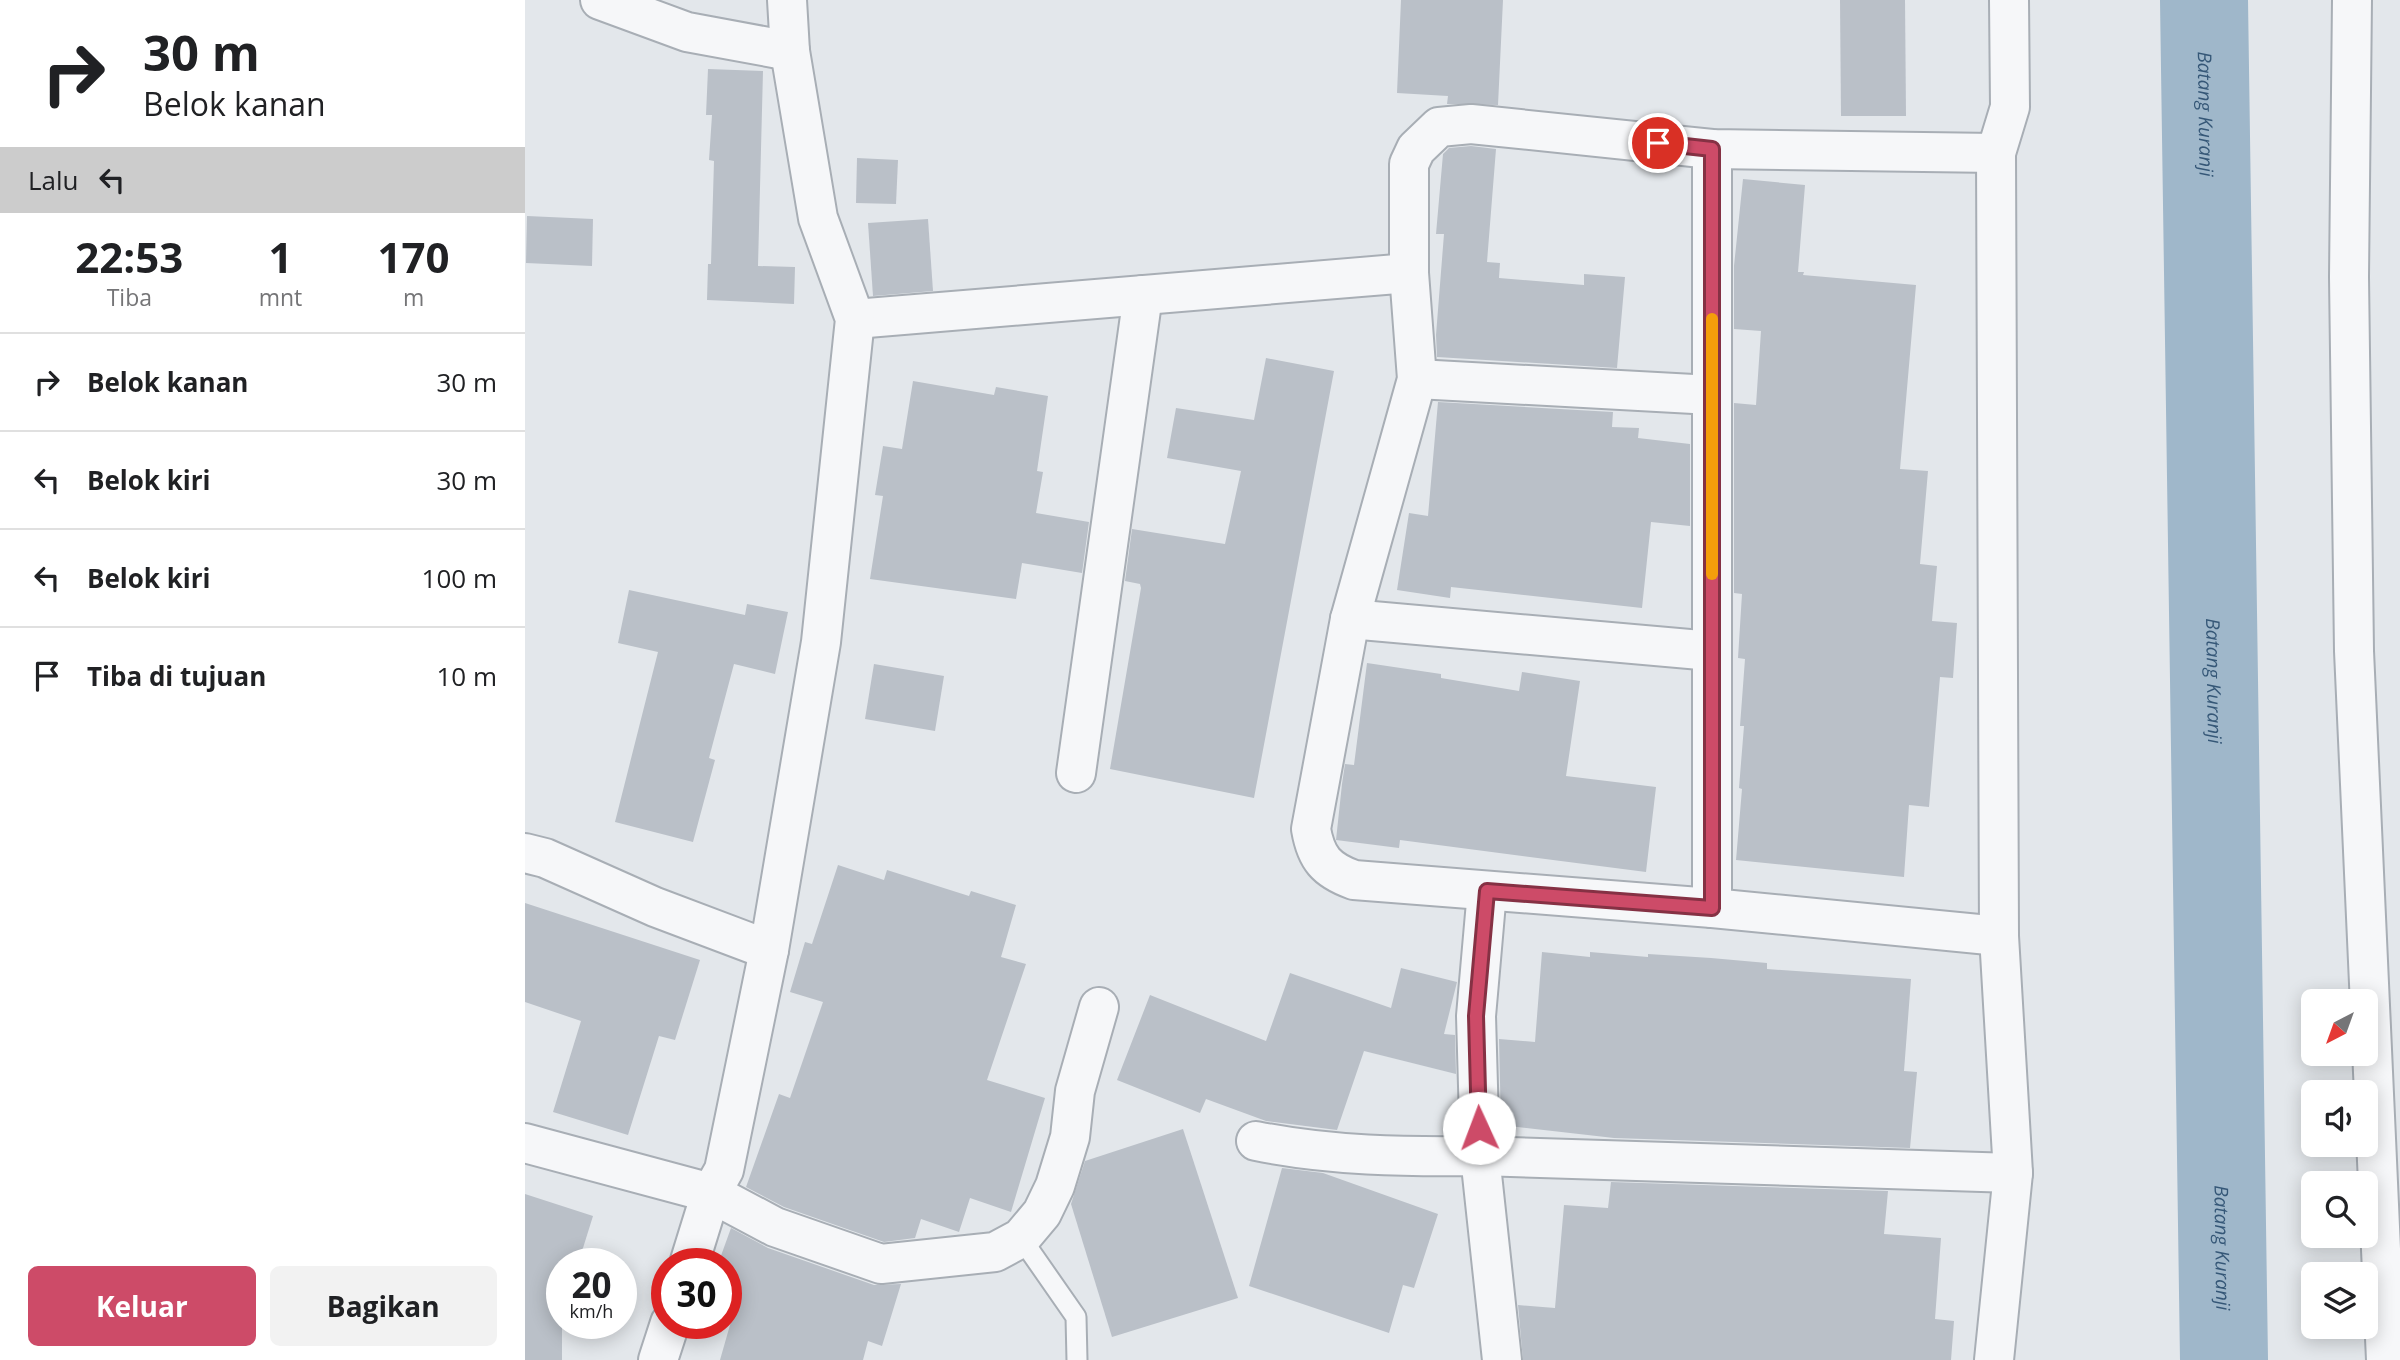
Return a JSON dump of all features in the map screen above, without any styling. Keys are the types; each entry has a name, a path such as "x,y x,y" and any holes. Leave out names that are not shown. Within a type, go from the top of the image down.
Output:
{"street":[{"path":"600,0 687,32 790,51"},
{"path":"694,1248 711,1193 724,1170 769,950 821,642 855,319 818,218 790,51 787,0"},
{"path":"1994,1360 2013,1174 1999,936 1996,153 2010,107 2009,0"},
{"path":"2351,0 2349,277 2354,651 2389,1150 2386,1360"},
{"path":"1996,153 1712,149 1471,124 1439,127 1416,149 1409,164 1409,273 1417,379 1350,619 1311,829 1318,859 1331,870 1354,880 1712,908 1999,936"},
{"path":"1712,149 1712,908"},
{"path":"855,319 1409,273"},
{"path":"1076,773 1143,295"},
{"path":"1417,379 1712,395"},
{"path":"1350,619 1712,651"},
{"path":"525,853 545,858 655,907 769,950"},
{"path":"1487,891 1476,1016 1480,1156 1502,1360"},
{"path":"525,1143 711,1193 775,1227 881,1264 995,1252 1021,1238 1042,1213 1055,1186 1070,1137 1075,1091 1099,1007"},
{"path":"1256,1141 1316,1152 1403,1157 1480,1156 2013,1174"},
{"path":"658,1360 665,1339"}],"lane":[{"path":"1021,1238 1076,1317 1077,1360"}],"building":[{"path":"1401,0 1503,0 1498,105 1447,104 1448,96 1397,93"},
{"path":"1840,0 1905,0 1906,116 1841,116"},
{"path":"708,69 763,71 758,266 795,267 794,304 707,300 708,264 711,264 714,161 709,160 712,115 706,115"},
{"path":"1471,146 1496,149 1487,262 1500,263 1499,278 1584,285 1584,274 1625,277 1617,368 1437,357 1436,335 1444,234 1436,234 1443,154 1449,148"},
{"path":"857,158 898,160 896,204 856,203"},
{"path":"1743,179 1805,185 1798,272 1804,272 1803,275 1916,285 1900,469 1928,471 1920,564 1937,566 1932,621 1957,623 1953,678 1940,677 1929,807 1909,805 1904,877 1736,860 1742,789 1739,788 1744,726 1740,726 1745,659 1738,658 1742,594 1734,593 1734,403 1756,405 1761,331 1734,329 1734,266"},
{"path":"527,216 593,219 592,266 526,263"},
{"path":"928,219 933,291 873,296 868,223"},
{"path":"1266,358 1334,371 1254,798 1110,769 1141,588 1140,584 1125,581 1132,529 1225,544 1241,471 1167,458 1176,408 1254,420"},
{"path":"913,381 994,395 996,387 1048,396 1037,471 1043,472 1036,513 1089,522 1082,573 1022,563 1016,599 870,579 883,496 875,495 883,446 902,449"},
{"path":"1438,402 1613,412 1612,427 1639,428 1638,438 1690,444 1690,526 1651,522 1642,608 1451,587 1450,598 1397,590 1409,513 1428,516"},
{"path":"629,590 745,615 747,604 788,612 775,674 734,664 709,758 715,760 693,842 615,822 658,652 618,643"},
{"path":"1367,663 1441,674 1441,678 1519,691 1522,672 1580,681 1566,776 1656,787 1646,872 1400,840 1399,848 1336,840 1345,764 1354,765"},
{"path":"874,664 944,676 935,731 865,719"},
{"path":"838,865 884,880 887,870 969,896 971,891 1016,905 1001,957 1026,964 987,1080 1045,1098 1011,1212 970,1198 959,1232 921,1219 915,1238 884,1242 784,1207 746,1187 779,1094 790,1098 823,1002 790,992 805,942 812,944"},
{"path":"525,903 700,960 675,1040 659,1036 628,1135 553,1112 581,1021 525,1002"},
{"path":"1542,952 1590,957 1590,952 1648,957 1648,954 1711,958 1767,963 1767,969 1911,979 1904,1071 1917,1072 1910,1148 1614,1138 1501,1125 1499,1039 1535,1042"},
{"path":"1401,968 1457,982 1444,1034 1455,1035 1456,1074 1364,1051 1337,1130 1266,1121 1206,1099 1200,1113 1117,1080 1150,995 1266,1041 1290,973 1391,1008"},
{"path":"1183,1129 1238,1298 1112,1337 1071,1204 1085,1161"},
{"path":"1282,1168 1323,1173 1438,1214 1414,1288 1403,1285 1389,1333 1249,1286"},
{"path":"1611,1182 1888,1191 1884,1234 1941,1238 1935,1319 1954,1321 1951,1360 1523,1360 1518,1305 1555,1308 1564,1205 1608,1208"},
{"path":"525,1194 593,1216 583,1248 546,1248 546,1339 562,1339 562,1360 525,1360"},
{"path":"731,1228 768,1248 874,1285 901,1284 882,1346 868,1341 863,1360 720,1360 726,1339 742,1339 742,1248 724,1248"}],"waterway":[{"name":"Batang Kuranji","path":"2204,0 2224,1360"}],"slow traffic":[{"path":"1712,319 1712,574"}],"route":[{"path":"1479,1128 1476,1016 1487,891 1712,908 1712,149 1658,143"}]}
